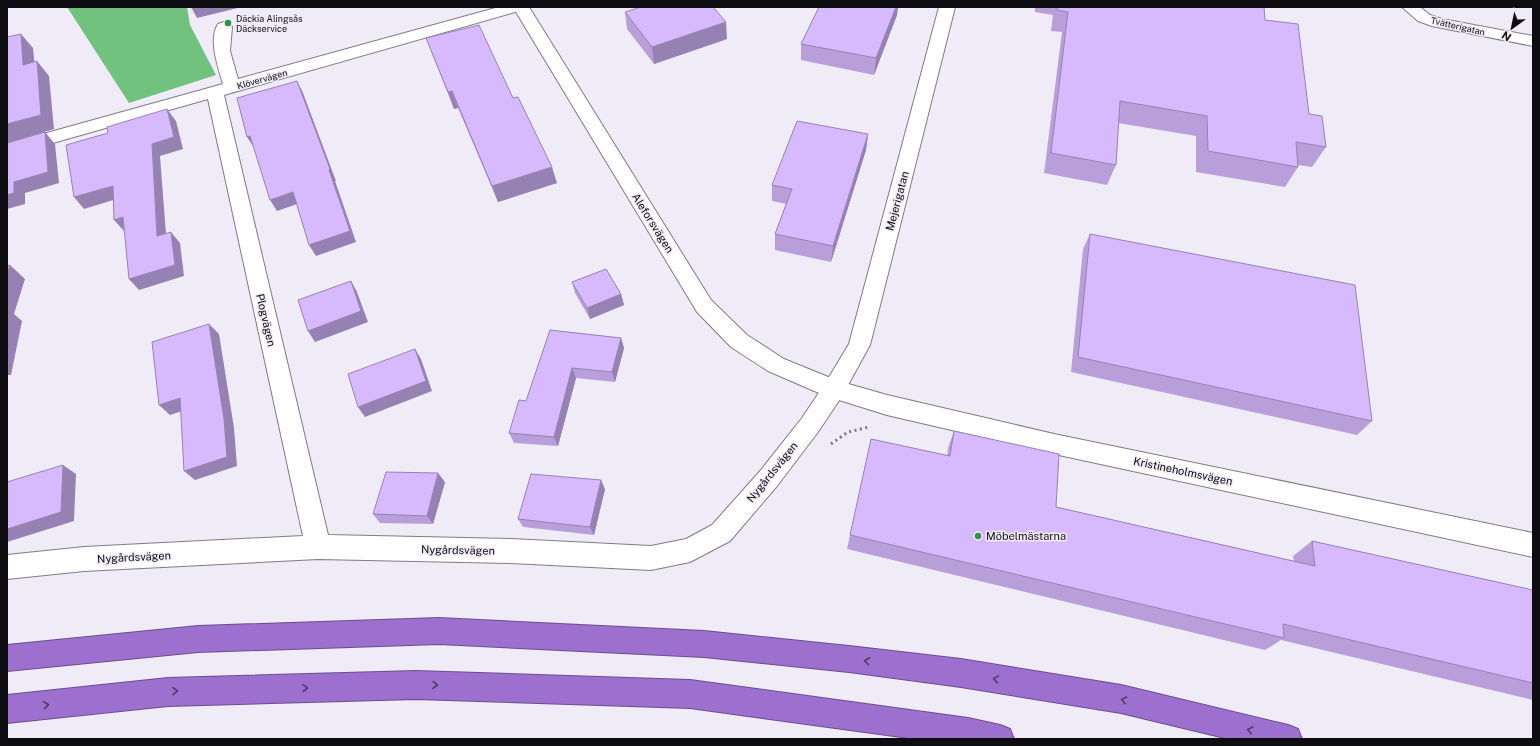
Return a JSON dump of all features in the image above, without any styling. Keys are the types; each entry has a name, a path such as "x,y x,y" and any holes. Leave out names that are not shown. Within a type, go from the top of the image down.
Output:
{"highway":[{"path":"7,658 198,639 439,631 696,644 856,660 961,673 1121,699 1288,739"},
{"path":"7,709 168,692 416,685 690,694 968,732 1000,739"}],"street":[{"name":"Klövervägen","path":"7,150 516,7"},
{"name":"Aleforsvägen","path":"520,7 704,306 739,341 776,365 834,389"},
{"name":"Mejerigatan","path":"834,389 859,345 947,7"},
{"name":"Tvätterigatan","path":"1410,7 1424,18 1438,23 1533,41"},
{"name":"Plogvägen","path":"224,27 222,51 224,90 318,547"},
{"name":"Kristineholmsvägen","path":"834,389 887,405 1054,444 1533,545"},
{"name":"Nygårdsvägen","path":"7,567 84,560 318,547 511,551 651,558 690,550 721,533 769,478 810,425 834,389"}],"green space":[{"path":"67,7 187,7 190,25 216,75 129,103"}],"building":[{"path":"641,7 713,7 726,22 652,47 625,12"},
{"path":"819,7 896,7 876,58 801,44"},
{"path":"1058,7 1264,7 1265,20 1298,24 1309,114 1322,116 1326,147 1296,142 1298,167 1208,151 1207,116 1120,101 1116,165 1051,153 1068,12 1057,10"},
{"path":"479,25 513,98 518,97 552,167 492,186 452,91 448,92 426,38"},
{"path":"21,34 23,65 37,61 41,115 7,124 7,37"},
{"path":"297,81 330,169 329,170 350,231 309,245 293,192 270,200 250,136 247,137 237,98"},
{"path":"167,109 174,137 152,144 157,236 171,232 175,265 129,279 123,217 114,220 113,186 74,197 66,145 108,133 107,127"},
{"path":"797,121 868,134 833,246 775,234 792,189 772,185"},
{"path":"45,132 48,172 14,182 14,193 7,195 7,143"},
{"path":"1090,234 1355,285 1372,421 1078,357"},
{"path":"10,265 7,274 7,266"},
{"path":"606,269 621,294 587,308 572,282"},
{"path":"351,281 361,311 308,331 298,300"},
{"path":"209,324 224,419 227,457 184,471 180,398 159,405 152,342"},
{"path":"550,330 621,338 612,372 572,368 554,437 509,433 519,400 526,401"},
{"path":"415,349 426,381 358,407 348,374"},
{"path":"954,431 1059,454 1056,507 1315,566 1312,541 1533,590 1533,683 1283,624 1284,638 850,535 871,439 950,456"},
{"path":"63,465 61,512 7,529 7,482"},
{"path":"386,472 438,473 427,516 373,514"},
{"path":"531,474 601,480 590,527 518,519"}],"place":[{"name":"Däckia Alingsås Däckservice","path":"228,23"},
{"name":"Möbelmästarna","path":"978,536"}]}
